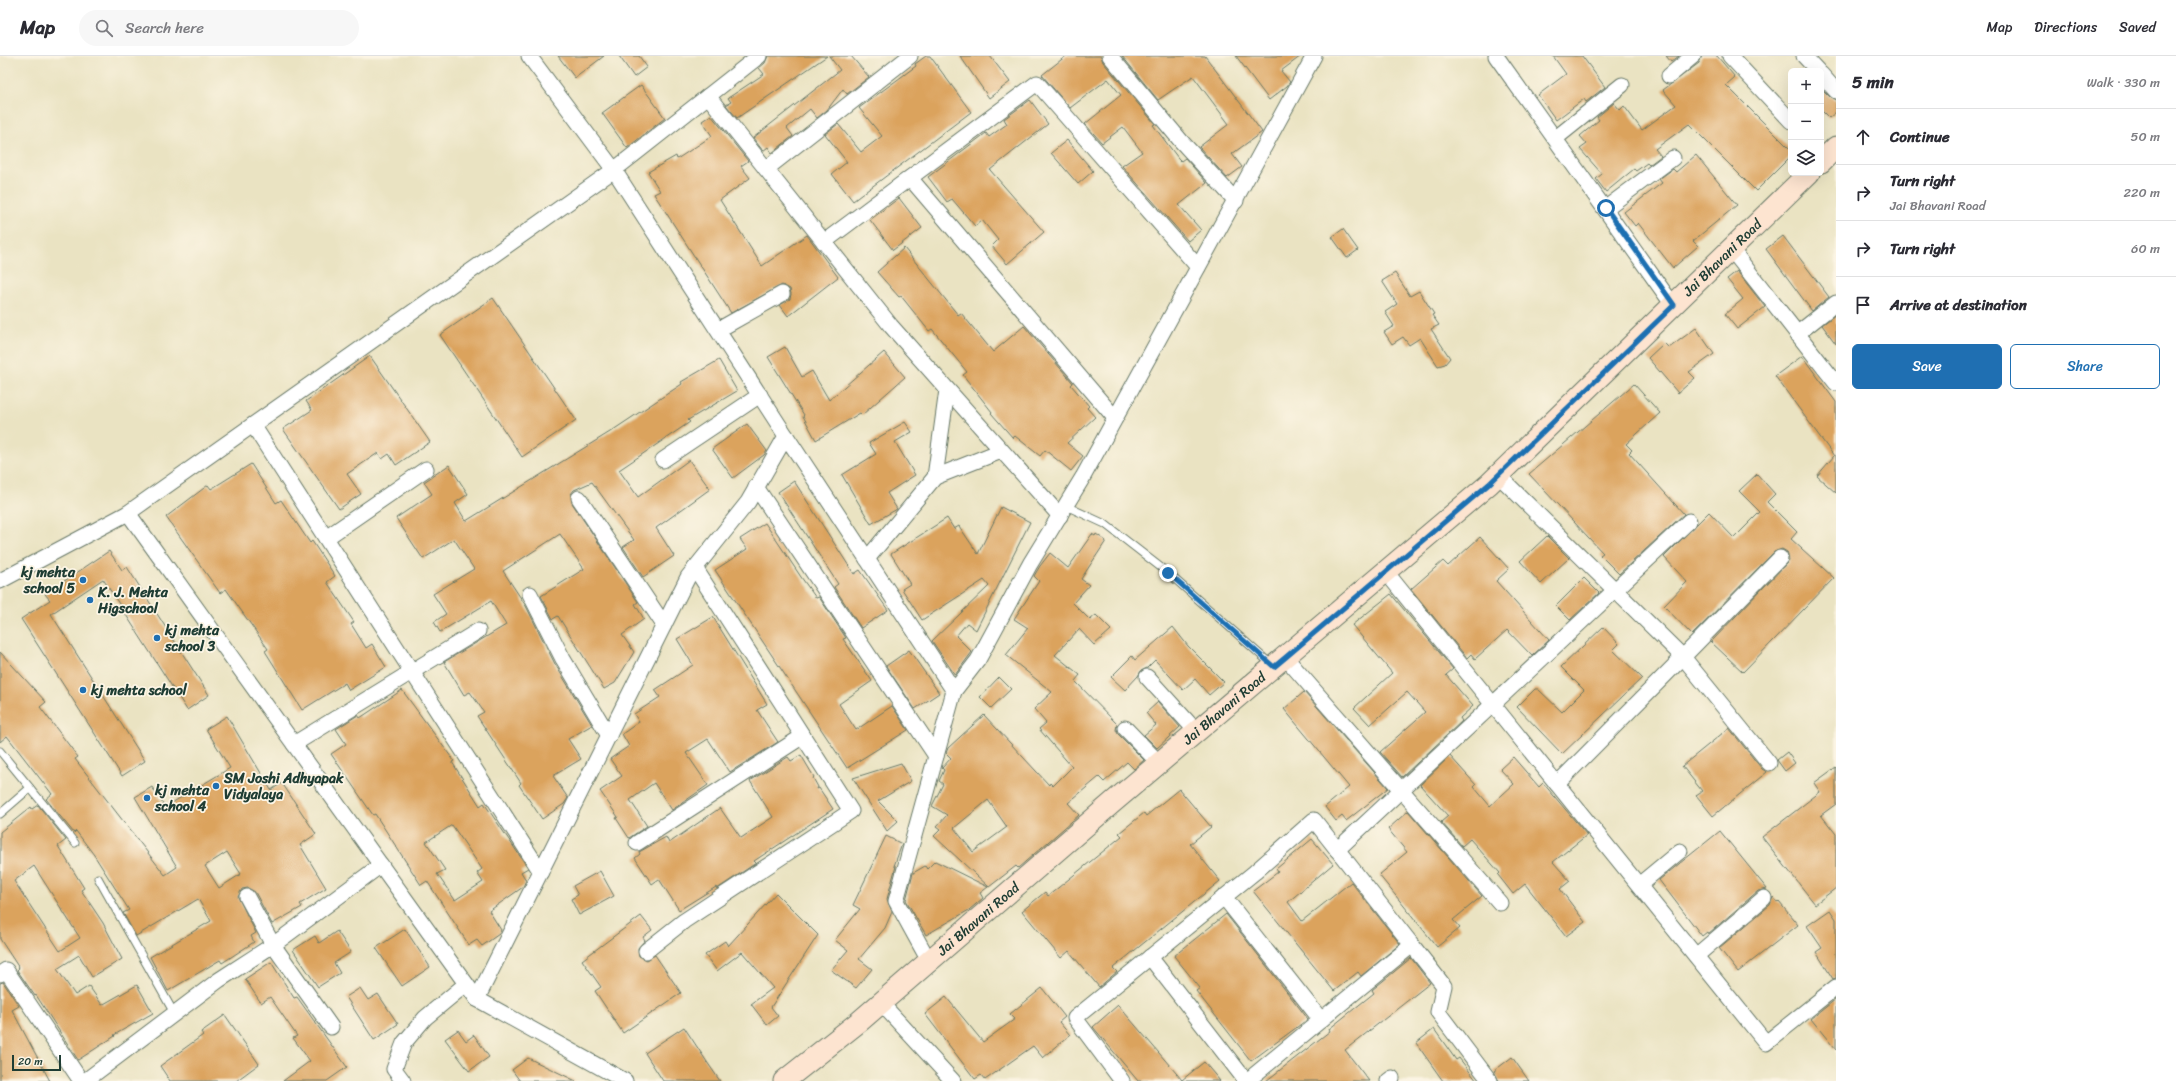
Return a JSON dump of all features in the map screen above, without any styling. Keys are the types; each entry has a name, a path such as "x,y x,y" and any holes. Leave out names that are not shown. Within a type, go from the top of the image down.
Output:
{"street":[{"path":"0,581 128,513 614,170 759,56"},
{"path":"766,169 910,56"},
{"path":"1110,56 1181,141 1236,201"},
{"path":"930,961 896,901 954,691 978,660 1030,564 1063,511 1116,418 1314,56"},
{"path":"1498,56 1674,305"},
{"path":"1669,76 1692,56"},
{"path":"1730,56 1788,118"},
{"path":"1804,56 1815,68"},
{"path":"534,58 614,170 786,436 954,691"},
{"path":"1824,77 1836,91"},
{"path":"824,242 1038,83 1198,267"},
{"path":"1556,138 1622,85"},
{"path":"708,96 891,326 1001,451 1063,511"},
{"path":"1606,208 1673,158"},
{"name":"Jai Bhavani Road","path":"784,1081 881,1003 1196,731 1280,662 1498,475 1806,176"},
{"path":"910,178 1116,418"},
{"path":"1730,250 1836,383"},
{"path":"718,330 782,294"},
{"path":"1797,334 1836,303"},
{"path":"935,477 947,390"},
{"path":"663,460 760,395"},
{"path":"253,425 541,872"},
{"path":"477,999 688,577 748,502 786,436"},
{"path":"867,559 935,477 1001,451"},
{"path":"326,538 426,469"},
{"path":"1498,475 1683,657 1769,763"},
{"path":"756,487 936,756"},
{"path":"579,498 664,625"},
{"path":"128,513 477,999 625,1081"},
{"path":"1337,850 1689,521"},
{"path":"1557,784 1780,558"},
{"path":"646,951 684,921 851,811 695,568"},
{"path":"1386,572 1766,1043 1836,987"},
{"path":"530,594 563,659 609,736"},
{"path":"294,744 478,631"},
{"path":"1280,662 1401,790 1500,903"},
{"path":"1147,677 1196,731"},
{"path":"1125,728 1159,763"},
{"path":"636,843 803,736"},
{"path":"1122,1081 1075,1018 1224,897 1314,820 1444,986 1438,1012 1490,1081"},
{"path":"1639,885 1680,851"},
{"path":"85,1081 219,980 273,945 381,865"},
{"path":"247,897 273,945 331,1027"},
{"path":"1224,897 1321,1020"},
{"path":"1696,956 1764,898"},
{"path":"1150,957 1247,1081 1412,945"},
{"path":"2,968 81,1081"},
{"path":"403,1081 394,1069 404,1042 425,1018 466,984"},
{"path":"881,1003 953,1081"}],"lane":[{"path":"1063,511 1105,524 1280,662"},
{"path":"0,751 75,843"},
{"path":"0,814 30,788"},
{"path":"98,878 174,1013"}],"building":[{"path":"558,56 604,56 575,78"},
{"path":"619,56 639,56 647,67 634,77"},
{"path":"768,56 827,56 737,118 726,105 731,102 728,98 764,74 759,68 765,63"},
{"path":"829,56 851,56 869,77 847,94 843,89 827,110 817,118 810,109 787,128 793,136 772,153 768,147 763,151 753,138 840,70"},
{"path":"926,56 930,56 971,112 853,201 832,174 847,162 825,134 838,124 861,152 882,136 859,108 916,66 915,64"},
{"path":"960,56 990,56 1010,82 989,98"},
{"path":"1066,56 1101,56 1103,62 1155,124 1153,125 1178,158 1181,161 1185,158 1207,183 1179,205 1201,230 1188,241 1122,166 1142,152 1123,127 1102,143 1085,124 1121,95 1108,79 1070,108 1042,75"},
{"path":"1122,56 1205,56 1262,132 1232,154 1242,167 1227,178 1199,147 1229,124 1193,76 1158,100"},
{"path":"1236,56 1301,56 1281,71 1290,82 1269,100"},
{"path":"1553,56 1582,56 1605,87 1586,102 1584,99 1556,120 1538,95 1566,74"},
{"path":"1666,56 1679,56 1671,62"},
{"path":"1702,56 1717,56 1735,77 1726,85 1788,147 1788,159 1756,191 1689,124 1655,149 1661,156 1649,165 1647,163 1636,171 1634,169 1606,192 1596,179 1602,174 1580,149 1587,144 1580,136 1599,120 1597,117 1614,103 1620,110 1624,106 1642,130 1676,105 1663,90 1699,63"},
{"path":"641,85 665,118 627,148 602,113"},
{"path":"1824,91 1836,100 1836,112 1829,118 1824,113"},
{"path":"1030,100 1048,124 990,170 1044,232 1007,264 992,246 998,240 982,220 975,226 952,199 947,202 928,177 986,133 989,137 1007,124 1004,119"},
{"path":"711,115 748,161 741,166 750,178 720,200 762,266 807,235 838,277 788,316 780,305 790,299 791,294 790,289 782,285 731,313 654,194 660,191 648,172 676,156 677,159 712,136 702,121"},
{"path":"1067,140 1093,171 1078,184 1051,153"},
{"path":"1696,155 1737,205 1693,241 1698,246 1673,268 1638,223 1635,226 1624,212 1662,183 1659,179 1673,169 1676,172"},
{"path":"899,198 922,228 893,250 870,220"},
{"path":"1343,229 1358,250 1347,258 1332,237"},
{"path":"1783,236 1829,297 1812,311 1766,249"},
{"path":"904,248 958,315 961,313 993,352 1024,326 1073,383 1071,385 1089,406 1087,408 1095,417 1067,443 1083,456 1071,471 1045,450 1040,456 1015,436 1013,438 991,413 992,412 963,375 967,372 932,329 929,331 901,296 899,297 877,272"},
{"path":"1737,271 1765,307 1737,329 1725,314 1743,299 1727,279"},
{"path":"1395,273 1410,296 1419,291 1434,314 1432,315 1439,325 1431,329 1450,358 1445,364 1438,366 1420,338 1409,345 1403,337 1392,344 1384,332 1394,326 1385,312 1397,304 1382,281"},
{"path":"493,298 576,420 522,457 440,335"},
{"path":"1836,314 1836,344 1822,325"},
{"path":"1696,328 1714,354 1689,372 1695,378 1678,393 1648,358 1664,343 1669,348"},
{"path":"785,347 802,377 812,371 829,400 884,352 905,377 862,415 860,413 816,440 803,416 804,415 768,357"},
{"path":"370,356 430,442 396,465 389,454 382,459 378,453 347,474 361,494 339,509 283,429 312,410 306,401"},
{"path":"1802,356 1836,402 1836,493 1817,476 1834,456 1775,376"},
{"path":"719,360 737,391 688,420 690,422 619,470 638,497 689,460 710,489 656,528 674,556 643,577 623,547 634,540 592,482 574,490 571,494 572,503 638,602 635,604 644,619 622,635 634,652 615,683 604,689 558,616 553,619 541,596 584,569 560,534 503,571 526,606 555,664 592,725 568,739 581,759 553,776 568,798 564,804 542,819 519,785 521,783 477,716 484,712 470,692 464,695 444,662 506,625 491,601 440,632 434,622 446,614 433,594 474,569 454,539 423,559 396,518 432,494 424,482 449,465 468,494 455,503 466,521 610,432 682,384 681,382"},
{"path":"1634,384 1660,413 1626,444 1632,450 1629,453 1684,514 1619,574 1600,555 1603,553 1529,474"},
{"path":"905,422 912,432 895,442 915,475 887,493 897,509 871,524 842,475 876,454 869,443"},
{"path":"747,424 767,451 764,455 733,478 712,449"},
{"path":"251,464 276,503 281,500 310,543 312,541 335,576 327,582 354,622 351,624 366,648 372,644 386,667 349,690 345,683 302,710 265,651 268,649 226,589 220,593 166,517 208,485 211,489"},
{"path":"1757,474 1775,494 1767,502 1797,532 1791,539 1834,578 1743,672 1711,642 1786,564 1789,560 1787,552 1782,549 1774,552 1692,635 1664,606 1687,582 1664,557 1709,512 1734,538 1760,512 1739,491"},
{"path":"794,481 854,574 860,570 888,610 861,628 834,587 838,584 778,492"},
{"path":"1001,507 1030,522 976,630 967,623 956,636 972,652 955,675 932,641 989,586 984,580 922,620 902,589 910,584 891,554 947,518 954,529 959,526 978,554"},
{"path":"765,523 816,598 819,597 846,638 843,639 872,681 839,704 856,730 892,706 908,730 847,768 715,570 747,549 740,539"},
{"path":"1092,534 1095,536 1096,534 1106,541 1081,579 1089,585 1073,603 1090,620 1096,615 1111,630 1094,645 1079,629 1055,655 1080,675 1075,681 1117,724 1116,730 1118,734 1144,760 1134,769 1127,762 1104,782 1099,777 1068,803 1079,815 1018,868 1016,866 989,887 934,836 941,829 937,826 947,815 932,806 943,784 939,781 944,770 942,768 951,758 946,753 948,748 984,715 1049,785 1050,783 1053,786 1072,767 1039,729 1046,723 1034,709 1052,692 1006,655 1028,628 1014,619 1039,581 1034,576 1040,566 1050,553 1068,568","holes":["988,800 1007,827 973,852 954,828"]},
{"path":"1547,536 1569,558 1541,584 1520,561"},
{"path":"1480,537 1509,569 1496,581 1549,640 1532,656 1507,630 1475,659 1471,654 1467,658 1411,589 1443,561 1448,566"},
{"path":"109,551 122,570 127,567 209,695 187,710 103,579 51,614 145,761 122,776 21,619 50,600 45,594"},
{"path":"1584,578 1599,593 1570,620 1556,606"},
{"path":"1391,594 1453,669 1446,675 1473,706 1460,718 1462,721 1402,777 1380,752 1425,712 1407,692 1370,725 1354,708 1392,673 1352,625"},
{"path":"713,617 767,704 757,710 778,742 730,772 708,739 686,753 708,785 672,810 654,783 630,800 647,826 629,838 616,818 618,817 600,791 622,776 610,759 629,746 622,734 639,722 634,714 660,697 655,690 693,665 677,639"},
{"path":"1173,627 1188,646 1224,682 1209,695 1195,679 1183,690 1155,660 1147,668 1141,671 1125,690 1111,677 1132,656 1135,660"},
{"path":"1603,627 1619,644 1613,650 1642,678 1562,754 1517,707 1535,689 1538,689 1562,712 1584,690 1561,667"},
{"path":"909,650 939,693 915,709 886,666"},
{"path":"0,652 46,702 40,707 78,757 75,759 165,875 177,867 135,797 152,787 165,807 230,768 206,729 227,716 271,790 282,783 316,834 300,845 326,888 300,904 302,907 272,924 255,892 248,888 242,889 238,897 256,933 251,936 254,942 222,963 220,960 168,991 150,957 211,921 198,899 136,936 123,913 129,910 94,855 76,831 74,833 46,799 52,794 7,736 0,742","holes":["227,852 241,874 219,888 205,866"]},
{"path":"999,677 1011,689 991,708 980,697"},
{"path":"402,690 454,761 452,762 480,806 484,803 528,868 521,872 526,880 523,887 489,911 501,930 499,934 482,946 477,940 469,945 427,881 421,885 375,814 373,815 331,754 346,744 336,729 358,715 360,718","holes":["452,825 482,869 477,873 483,882 455,900 437,874 445,870 426,842"]},
{"path":"1304,692 1388,788 1346,821 1342,816 1336,821 1325,807 1349,787 1284,709"},
{"path":"1158,702 1180,727 1157,748 1144,735 1156,725 1146,713"},
{"path":"1729,728 1762,769 1767,772 1713,816 1696,795 1702,791 1682,766"},
{"path":"1787,752 1795,763 1785,771 1777,760"},
{"path":"801,755 814,777 813,778 818,787 817,789 819,788 833,809 754,861 756,863 717,889 716,887 679,910 659,879 652,884 635,858 640,854 639,852 666,837 669,843 720,808 741,838 773,817 750,781 788,757 791,761"},
{"path":"1450,756 1476,785 1474,787 1490,806 1514,784 1500,769 1513,757 1539,787 1543,783 1587,835 1553,862 1570,881 1560,889 1585,922 1566,936 1525,884 1513,894 1498,875 1500,873 1470,839 1462,846 1441,822 1448,816 1420,785"},
{"path":"901,763 911,781 878,801 898,821 887,831 853,778"},
{"path":"1836,767 1836,804 1821,815 1836,834 1836,888 1815,904 1762,837 1820,792 1814,783"},
{"path":"1179,789 1211,827 1190,844 1220,881 1113,968 1117,972 1099,987 1069,951 1061,958 1022,911 1045,892 1048,896 1122,836 1119,833 1144,813 1146,816"},
{"path":"38,805 66,840 58,846 84,888 81,890 103,923 122,959 92,977 79,955 57,969 75,995 89,986 102,1005 137,985 153,1013 114,1035 115,1036 78,1060 36,995 35,996 17,970 19,968 0,939 0,832 31,807 32,809","holes":["34,866 80,938 60,951 14,881"]},
{"path":"1408,811 1482,896 1453,920 1460,928 1437,947 1379,875 1407,852 1388,829"},
{"path":"1720,831 1767,889 1758,891 1708,934 1707,932 1702,936 1659,880"},
{"path":"886,836 902,844 894,866 896,866 887,899 892,912 885,928 859,959 872,969 856,988 831,970 848,950 835,940 860,909 853,905"},
{"path":"1312,839 1333,864 1288,902 1302,921 1351,882 1400,944 1361,976 1358,972 1334,991 1253,891 1278,872 1276,869"},
{"path":"935,861 988,887 980,893 983,898 969,910 926,935 906,900 913,873 925,866 927,869"},
{"path":"600,871 614,896 579,915 571,899 578,895 573,886"},
{"path":"776,893 818,935 771,1007 778,1016 767,1025 751,1004 773,988 742,952 717,971 705,955 725,941 728,946"},
{"path":"1773,897 1798,925 1738,972 1719,948 1770,905"},
{"path":"1830,910 1836,919 1836,978 1833,979 1816,952 1822,948 1807,926"},
{"path":"1226,914 1308,1019 1251,1061 1196,991 1200,988 1174,956"},
{"path":"641,916 652,930 643,937 645,940 638,948 639,956 647,960 655,955 681,993 623,1033 595,991 601,987 582,960"},
{"path":"405,929 430,967 402,986 376,948"},
{"path":"337,931 351,952 334,963 340,973 318,987 293,950 315,936 319,943"},
{"path":"1411,958 1430,983 1345,1050 1369,1081 1266,1081 1330,1031 1329,1029 1374,993 1372,990"},
{"path":"271,962 294,998 297,997 347,1067 327,1081 283,1081 310,1061 293,1038 297,1036 270,997 261,1003 245,979"},
{"path":"3,982 19,1006 12,1010 50,1081 0,1081 0,983"},
{"path":"360,988 368,1000 378,994 398,1024 374,1040 346,997"},
{"path":"1042,988 1065,1017 1059,1022 1070,1035 1043,1058 1033,1046 985,1080 981,1075 975,1079 925,1014 946,997 983,1042 1015,1019 1010,1014"},
{"path":"1836,999 1836,1050 1811,1019"},
{"path":"1118,1005 1182,1080 1204,1062 1220,1081 1138,1081 1093,1027"},
{"path":"225,1015 259,1064 236,1081 170,1081 160,1066 203,1035 201,1032"},
{"path":"684,1027 720,1081 663,1081 645,1053"},
{"path":"1434,1029 1456,1060 1459,1058 1477,1081 1443,1081 1416,1043"},
{"path":"458,1030 466,1041 474,1035 489,1057 469,1071 445,1039"},
{"path":"1512,1057 1529,1081 1499,1081 1494,1071"},
{"path":"528,1058 576,1081 520,1081 512,1070"}],"place":[{"name":"kj mehta school 5","path":"83,580"},
{"name":"K. J. Mehta Higschool","path":"90,600"},
{"name":"kj mehta school 3","path":"157,638"},
{"name":"kj mehta school","path":"83,690"},
{"name":"SM Joshi Adhyapak Vidyalaya","path":"216,786"},
{"name":"kj mehta school 4","path":"147,798"}],"route":[{"path":"1168,573 1274,667 1286,657 1489,484 1674,305 1606,208"}]}
